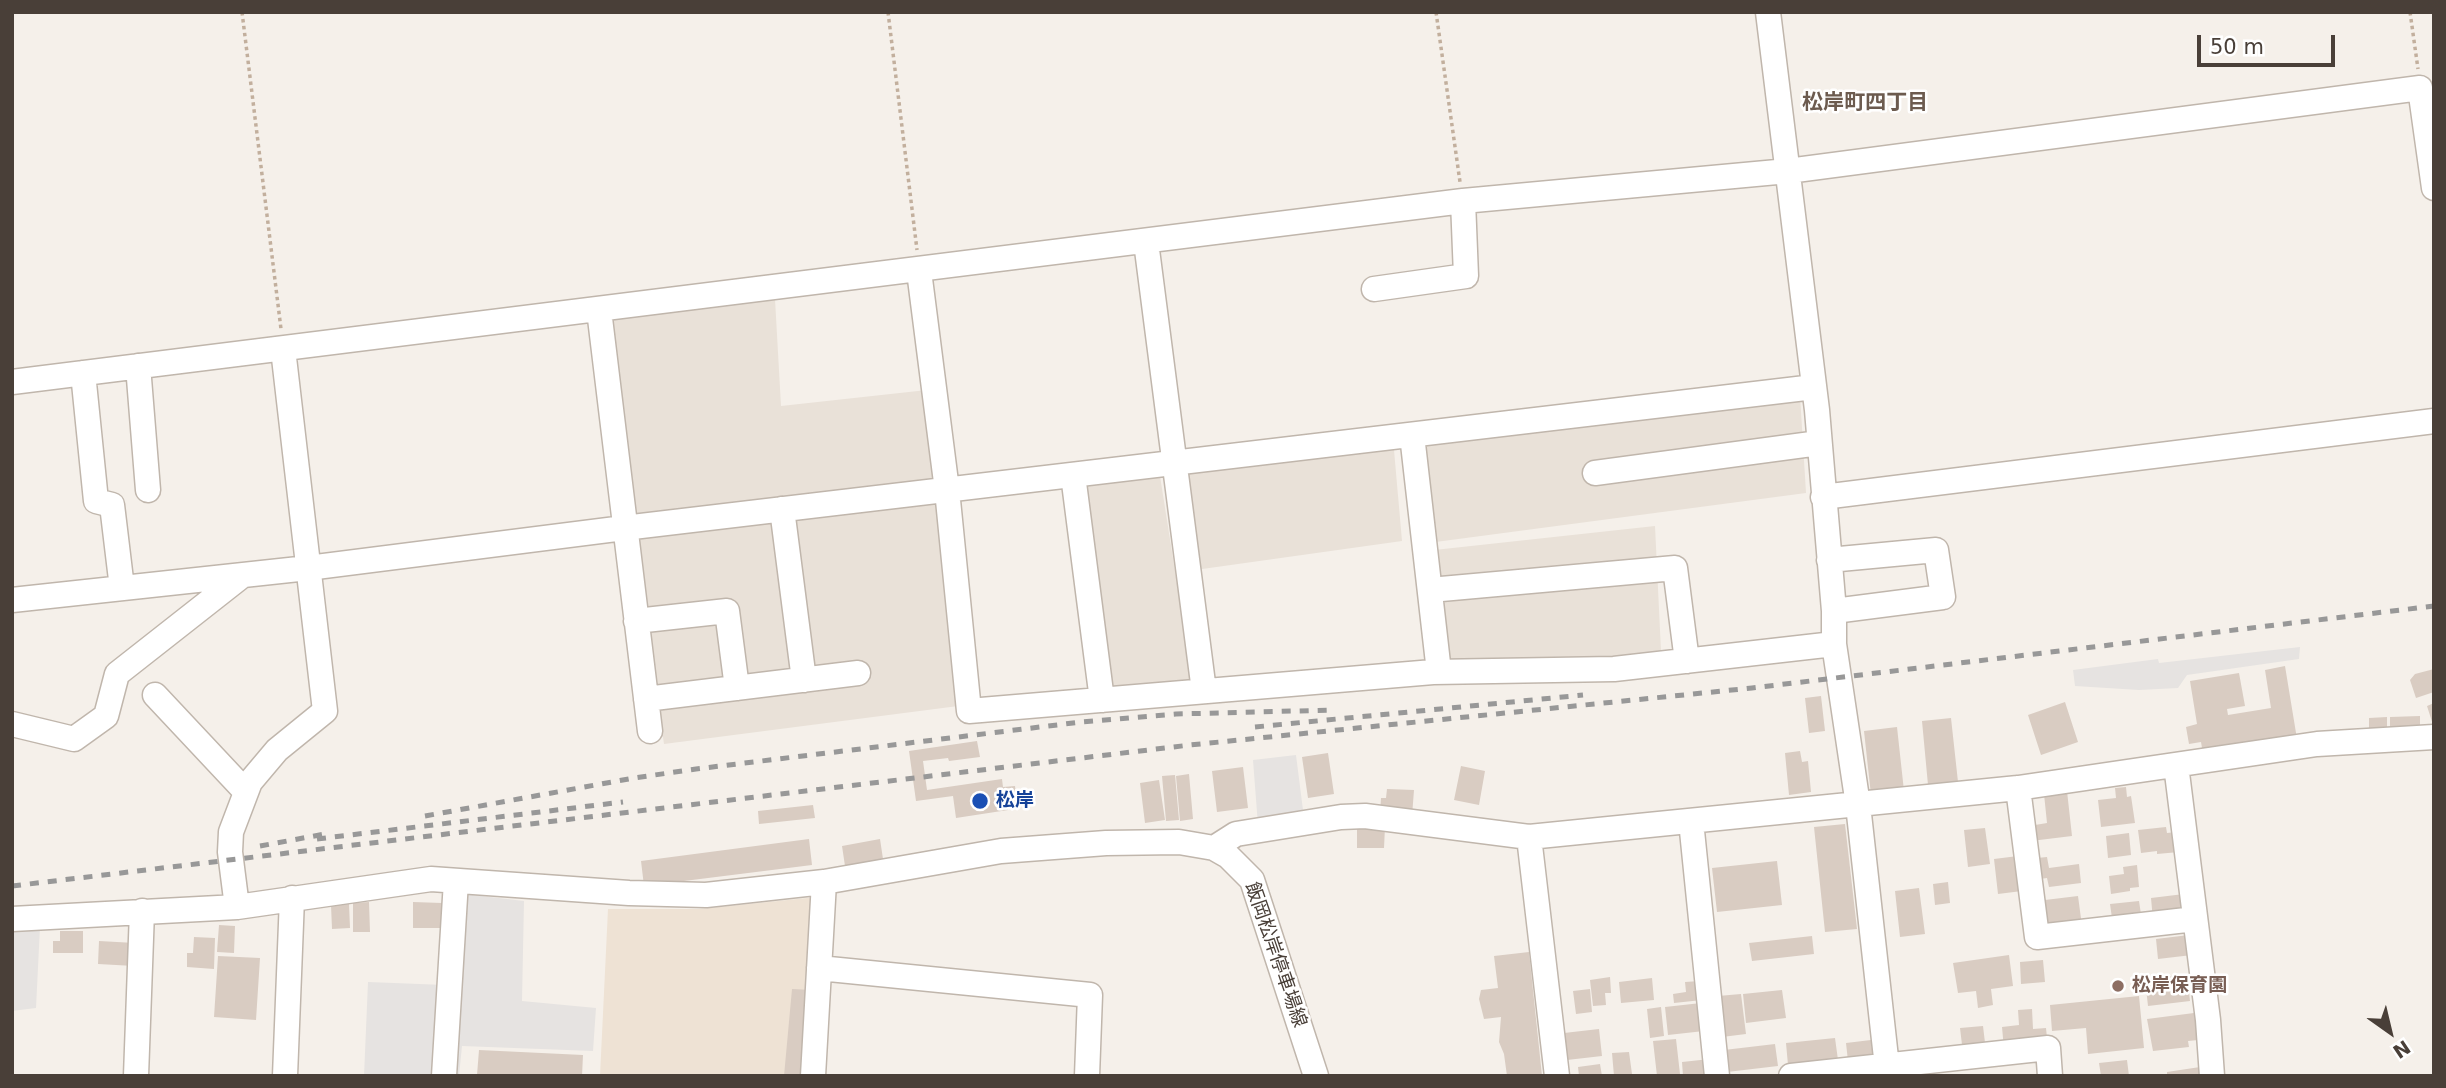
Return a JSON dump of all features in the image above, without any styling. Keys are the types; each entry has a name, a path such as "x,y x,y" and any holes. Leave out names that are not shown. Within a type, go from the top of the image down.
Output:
{"street":[{"path":"1768,12 1814,387 1834,611 1834,644 1858,805 1888,1070"},
{"path":"12,382 919,271 1463,201 1788,171 2420,88 2434,188"},
{"path":"1374,289 1466,276 1463,201"},
{"path":"1146,242 1204,691"},
{"path":"919,271 947,490 970,711 1439,672 1614,669 1834,644"},
{"path":"600,310 650,731"},
{"path":"237,907 230,852 231,832 250,782 277,750 325,711 284,349"},
{"path":"138,366 148,490"},
{"path":"83,373 96,501 112,505 122,588"},
{"path":"12,600 308,568 1814,387"},
{"path":"1823,497 2434,421"},
{"path":"1412,435 1439,672"},
{"path":"1595,473 1819,443"},
{"path":"1073,475 1102,700"},
{"path":"782,509 804,680"},
{"path":"1829,560 1936,550 1943,597 1834,611"},
{"path":"1430,590 1675,568 1687,660"},
{"path":"12,724 74,739 106,716 117,674 243,575"},
{"path":"636,621 727,611 737,688"},
{"path":"646,699 858,673"},
{"path":"155,695 246,792"},
{"path":"12,919 237,907 431,879 629,893 706,895 824,883 1001,851 1106,843 1179,842 1214,848 1236,834 1353,817 1529,837 2018,788 2317,744 2434,737"},
{"path":"2176,765 2208,1020 2212,1076"},
{"path":"2018,788 2037,937 2195,919"},
{"path":"1691,821 1717,1076"},
{"path":"1529,837 1557,1076"},
{"name":"飯岡松岸停車場線","path":"1214,848 1228,856 1252,880 1316,1076"},
{"path":"444,1076 456,881"},
{"path":"813,1076 824,883"},
{"path":"285,1076 292,898"},
{"path":"135,1076 142,911"},
{"path":"819,968 1090,995 1087,1076"},
{"path":"1791,1076 1888,1070 2048,1048 2050,1076"}],"path":[{"path":"242,12 284,349"},
{"path":"888,12 919,271"},
{"path":"1436,12 1463,201"},
{"path":"2410,12 2420,88"}],"shaded area":[{"path":"775,299 781,406 927,390 934,487 633,515 606,319"},
{"path":"1800,395 1806,493 1428,543 1415,447"},
{"path":"1394,450 1402,541 1188,571 1175,468"},
{"path":"1160,476 1193,685 1104,692 1078,486"},
{"path":"943,497 966,705 664,744 634,538"},
{"path":"1655,526 1661,651 1583,661 1447,666 1425,551"},
{"path":"2300,647 2299,659 2187,675 2178,688 2139,690 2075,686 2073,670 2158,659 2159,663"},
{"path":"1296,755 1304,818 1258,825 1253,760"},
{"path":"447,892 524,901 522,1001 596,1008 593,1051 462,1046 459,1076 364,1076 368,982 445,985"},
{"path":"817,897 806,1076 600,1076 608,909 699,909"},
{"path":"40,927 36,1008 12,1011 12,929"}],"building":[{"path":"2285,666 2297,739 2203,754 2201,742 2189,744 2186,727 2197,724 2190,681 2239,673 2245,706 2227,709 2228,715 2271,708 2265,670"},
{"path":"2434,669 2434,692 2416,698 2410,680 2415,674"},
{"path":"1821,696 1825,731 1809,733 1805,698"},
{"path":"2065,702 2078,742 2041,755 2028,715"},
{"path":"2434,703 2434,725 2433,725 2427,706"},
{"path":"2420,716 2420,736 2390,737 2390,717"},
{"path":"2387,717 2387,737 2369,737 2369,718"},
{"path":"1951,718 1958,782 1928,785 1922,721"},
{"path":"1897,727 1904,791 1871,795 1864,731"},
{"path":"977,741 980,757 923,761 927,790 1002,779 1003,787 1015,786 1017,804 1007,806 1008,810 956,818 953,796 916,801 909,751"},
{"path":"1800,751 1802,762 1808,761 1811,792 1789,795 1785,753"},
{"path":"1328,753 1334,794 1308,798 1302,757"},
{"path":"1461,766 1485,771 1479,805 1454,800"},
{"path":"1243,767 1248,808 1217,812 1212,771"},
{"path":"1189,774 1193,819 1180,821 1176,776"},
{"path":"1175,775 1179,820 1166,821 1162,776"},
{"path":"1159,780 1165,820 1145,823 1140,783"},
{"path":"2126,787 2127,797 2131,796 2135,823 2101,827 2098,800 2116,798 2115,788"},
{"path":"1387,789 1414,790 1412,816 1380,814 1381,798 1386,798"},
{"path":"2067,791 2072,836 2031,841 2029,826 2047,823 2044,794"},
{"path":"813,805 815,818 759,824 758,811"},
{"path":"1845,824 1857,929 1825,932 1814,827"},
{"path":"1357,827 1385,827 1384,848 1357,848"},
{"path":"2166,827 2167,833 2176,832 2179,852 2141,853 2138,830"},
{"path":"1985,828 1990,864 1968,867 1964,830"},
{"path":"2129,833 2131,855 2108,858 2106,836"},
{"path":"809,839 812,865 644,886 641,861"},
{"path":"880,839 883,859 845,866 842,846"},
{"path":"2018,856 2022,891 1998,894 1994,859"},
{"path":"2047,857 2049,868 2079,864 2081,883 2049,887 2047,878 2040,879 2037,858"},
{"path":"1777,861 1782,905 1717,912 1712,868"},
{"path":"2137,865 2139,887 2111,894 2109,876 2124,874 2123,867"},
{"path":"1948,882 1950,903 1935,905 1933,884"},
{"path":"1919,888 1925,934 1900,937 1895,891"},
{"path":"2184,894 2186,916 2153,920 2151,898"},
{"path":"2078,896 2082,926 2049,930 2045,900"},
{"path":"2139,901 2142,921 2113,925 2110,904"},
{"path":"369,902 370,932 353,932 353,903"},
{"path":"413,902 442,903 442,928 413,928"},
{"path":"349,904 350,928 332,929 331,905"},
{"path":"219,925 235,926 234,953 217,952"},
{"path":"60,931 83,931 83,953 53,953 53,941 60,941"},
{"path":"2189,935 2192,955 2158,959 2156,939"},
{"path":"1812,936 1814,954 1752,961 1749,943"},
{"path":"194,937 215,938 214,969 187,967 187,953 193,953"},
{"path":"99,941 135,943 134,966 98,964"},
{"path":"1529,952 1542,1076 1507,1076 1504,1054 1499,1042 1501,1017 1484,1019 1479,999 1481,990 1498,988 1494,956"},
{"path":"2009,955 2013,986 1991,989 1993,1005 1978,1008 1976,991 1958,993 1953,963"},
{"path":"218,956 260,958 256,1020 214,1017"},
{"path":"2043,960 2045,982 2021,984 2020,962"},
{"path":"2187,974 2190,1001 2148,1006 2145,979"},
{"path":"1610,977 1611,993 1605,993 1606,1005 1593,1006 1590,980"},
{"path":"1652,978 1654,1000 1621,1003 1619,982"},
{"path":"1700,981 1702,1000 1674,1003 1673,994 1686,992 1685,982"},
{"path":"792,989 812,990 805,1076 784,1076"},
{"path":"1590,989 1592,1012 1576,1014 1573,991"},
{"path":"1782,990 1786,1018 1746,1023 1743,994"},
{"path":"1741,994 1746,1034 1722,1037 1718,996"},
{"path":"2139,996 2144,1048 2088,1054 2086,1028 2052,1031 2050,1005"},
{"path":"1701,1003 1704,1031 1668,1035 1665,1007"},
{"path":"1661,1007 1664,1036 1650,1038 1647,1009"},
{"path":"2032,1009 2033,1029 2046,1028 2048,1048 2004,1049 2002,1027 2019,1025 2018,1010"},
{"path":"2194,1013 2198,1040 2188,1041 2189,1047 2153,1051 2147,1019"},
{"path":"1983,1026 1986,1051 1963,1053 1960,1028"},
{"path":"1599,1029 1602,1056 1567,1060 1564,1033"},
{"path":"1835,1038 1838,1060 1788,1065 1786,1043"},
{"path":"1676,1039 1680,1074 1657,1076 1653,1041"},
{"path":"1871,1040 1873,1058 1848,1061 1846,1043"},
{"path":"1775,1044 1778,1066 1727,1072 1724,1050"},
{"path":"479,1050 583,1055 582,1076 477,1075"},
{"path":"1629,1052 1632,1074 1614,1076 1612,1053"},
{"path":"1710,1059 1711,1075 1683,1076 1682,1062"},
{"path":"2127,1060 2129,1076 2101,1076 2099,1063"},
{"path":"1600,1064 1602,1076 1579,1076 1578,1067"},
{"path":"2200,1067 2201,1076 2167,1076 2167,1072"}],"railway":[{"path":"12,886 1190,745 1752,688 2434,606"},
{"path":"1255,727 1583,695"},
{"path":"425,816 696,769 1081,722 1176,714 1335,710"},
{"path":"317,839 623,802"},
{"path":"260,846 325,834"}],"place":[{"name":"松岸","path":"980,801"},
{"name":"松岸保育園","path":"2118,986"}],"district":[{"name":"松岸町四丁目","path":"1865,104"}]}
